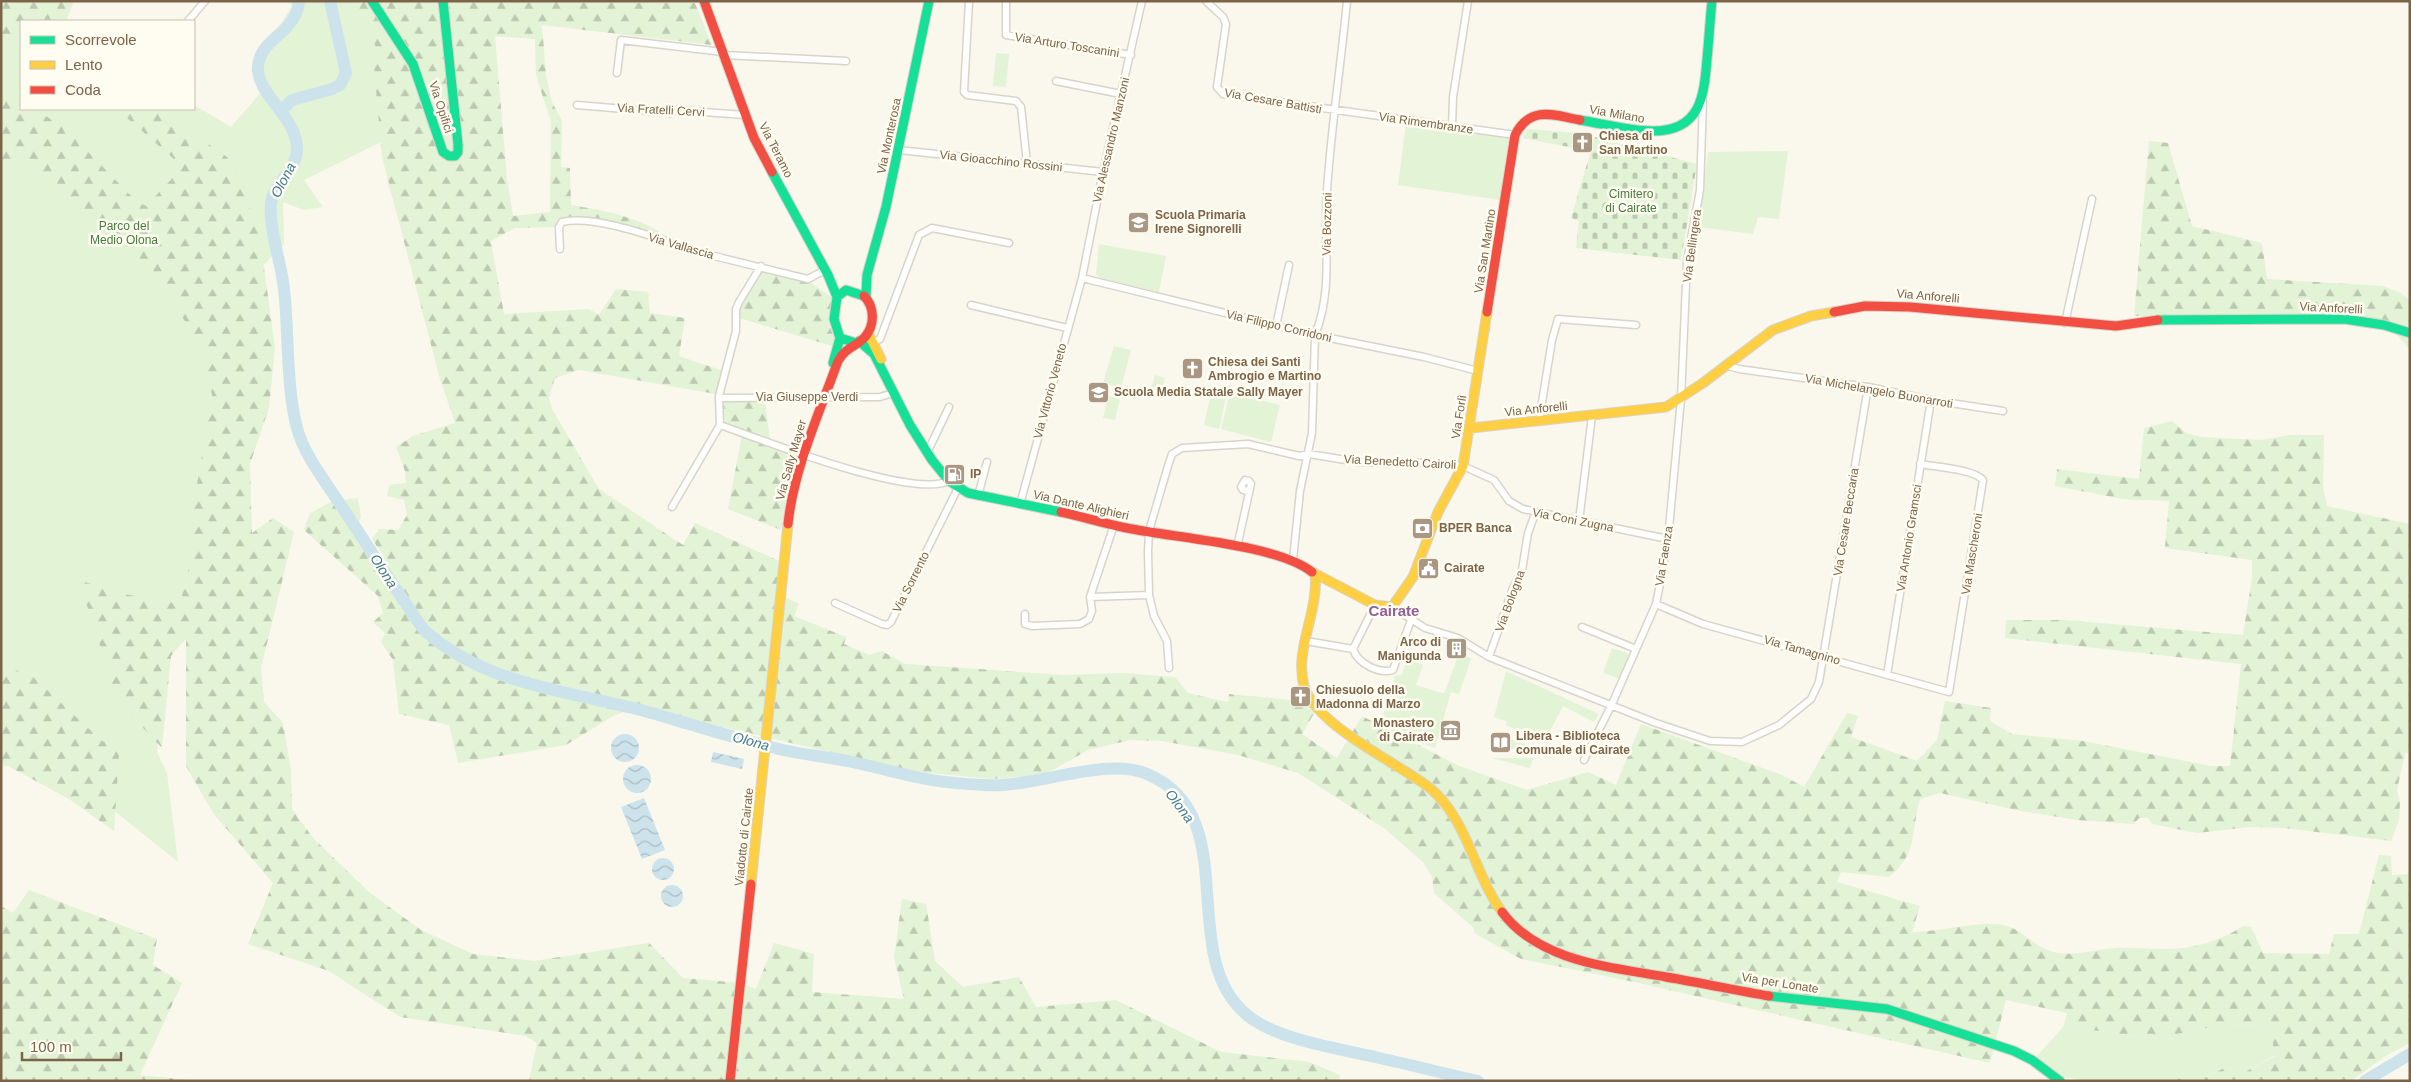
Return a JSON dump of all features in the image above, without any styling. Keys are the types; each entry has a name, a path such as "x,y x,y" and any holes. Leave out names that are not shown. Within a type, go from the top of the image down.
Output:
{"street":[{"path":"189,20 204,1"},
{"name":"Via Opifici","path":"372,1 413,64 443,152 449,156 454,156 458,152 458,144 443,1"},
{"name":"Via Teramo","path":"704,1 754,138 827,273 837,297"},
{"name":"Via Monterosa","path":"866,296 867,275 899,150 929,1"},
{"path":"969,1 964,92 967,95 1016,102 1021,107 1027,163"},
{"name":"Via Arturo Toscanini","path":"1006,1 1006,35 1131,55"},
{"name":"Via Alessandro Manzoni","path":"1082,278 1103,172 1142,1"},
{"name":"Via Cesare Battisti","path":"1206,1 1223,18 1226,24 1217,87 1219,92 1236,97 1336,111"},
{"name":"Via Bozzoni","path":"1293,560 1300,491 1312,433 1315,335 1320,322 1327,285 1327,192 1347,1"},
{"path":"1452,127 1453,97 1468,1"},
{"path":"1702,124 1693,115 1700,105 1704,94 1712,1"},
{"path":"618,73 621,40 723,53 846,61"},
{"path":"1056,81 1121,94"},
{"name":"Via Bellingera","path":"1681,399 1687,262 1700,190 1704,94"},
{"name":"Via Fratelli Cervi","path":"577,105 671,113 676,110 745,115"},
{"name":"Via Rimembranze","path":"1336,111 1515,135"},
{"name":"Via Milano","path":"1515,135 1521,124 1540,113 1654,133 1681,125 1693,115"},
{"name":"Via San Martino","path":"1478,371 1515,135"},
{"name":"Via Gioacchino Rossini","path":"899,150 1103,172"},
{"path":"2065,323 2092,199"},
{"name":"Via Vallascia","path":"560,249 559,227 562,222 572,220 616,227 707,254 808,279 827,273"},
{"path":"874,342 880,339 919,235 932,228 1009,243"},
{"path":"1276,326 1289,265"},
{"path":"672,507 720,425 719,398 736,331 738,302 761,266"},
{"name":"Via Teramo","path":"827,273 836,284 846,290"},
{"name":"Via Monterosa","path":"856,290 867,275"},
{"name":"Via Filippo Corridoni","path":"1082,278 1276,326 1424,357 1478,371"},
{"name":"Via Vittorio Veneto","path":"1020,504 1082,278"},
{"path":"846,290 856,290 866,296 872,317 868,333 856,342 840,338 834,319 837,297 846,290"},
{"path":"971,305 1067,328"},
{"name":"Via Anforelli","path":"1471,428 1666,407 1681,399 1765,334 1790,322 1811,316 1865,306 1910,307 2065,323 2116,326 2164,319 2344,319 2384,325 2410,333"},
{"path":"1539,421 1552,340 1558,319 1636,325"},
{"name":"Via Dante Alighieri","path":"868,333 881,358 882,372"},
{"name":"Via Sally Mayer","path":"825,394 827,378 840,338"},
{"name":"Via Dante Alighieri","path":"856,342 874,354 893,394 927,453 949,481 958,488 978,496 1098,520 1114,526 1237,547 1293,560 1331,583 1375,605 1392,607"},
{"name":"Via Sally Mayer","path":"781,595 790,509 804,455 825,394 843,351 856,342"},
{"name":"Via Michelangelo Buonarroti","path":"1725,365 1739,369 1868,387 1930,400 2003,411"},
{"name":"Via Forlì","path":"1392,607 1401,598 1417,568 1438,512 1459,477 1471,428 1478,371"},
{"name":"Via Cesare Beccaria","path":"1392,607 1434,632 1458,638 1489,657 1656,723 1710,741 1742,742 1779,724 1811,699 1819,682 1868,387"},
{"name":"Via Giuseppe Verdi","path":"719,398 825,394 880,397 893,394"},
{"name":"Via Faenza","path":"1584,760 1612,704 1656,604 1668,539 1681,399"},
{"name":"Via Antonio Gramsci","path":"1887,675 1930,400"},
{"path":"927,453 949,407"},
{"path":"1579,521 1592,416"},
{"path":"720,425 834,466 907,481 941,485 949,481"},
{"name":"Via Benedetto Cairoli","path":"1169,668 1167,641 1154,616 1149,594 1148,552 1150,531 1172,454 1182,448 1248,444 1298,456 1309,454 1358,462 1386,464 1411,462 1462,466"},
{"path":"978,496 987,462"},
{"name":"Via Mascheroni","path":"1920,464 1978,475 1982,480 1949,692"},
{"name":"Via Coni Zugna","path":"1462,466 1494,480 1509,501 1522,510 1668,539"},
{"name":"Via Sorrento","path":"835,603 882,624 887,625 891,622 958,488"},
{"path":"1237,547 1249,491"},
{"name":"Via Bologna","path":"1489,657 1513,588 1522,570 1528,533 1535,514"},
{"path":"1025,614 1025,624 1032,626 1080,624 1089,619 1092,611 1090,597 1114,526"},
{"name":"Via per Lonate","path":"1315,574 1316,592 1302,667 1304,688 1308,695 1332,720 1432,790 1445,804 1466,835 1486,886 1498,910 1512,926 1527,937 1570,956 1624,970 1797,1000 1879,1007 2002,1047 2032,1060 2044,1073 2060,1081"},
{"path":"1316,592 1318,588 1331,583"},
{"path":"1090,597 1149,594"},
{"name":"Viadotto di Cairate","path":"730,1081 781,595"},
{"name":"Via Tamagnino","path":"1656,604 1703,624 1949,692"},
{"path":"1375,605 1353,649 1355,656 1362,663 1384,671 1393,670 1411,620"},
{"path":"1582,627 1636,649"},
{"path":"1306,641 1353,649"}],"green space":[{"name":"Parco del Medio Olona","path":"1,1 40,1 53,13 66,20 20,20 20,110 195,110 195,106 231,127 262,91 251,71 292,6 287,1 438,1 398,214 389,187 381,142 304,180 323,207 304,210 283,202 284,244 215,315 222,331 200,534 173,641 157,752 167,773 178,862 87,789 1,730"},
{"path":"1,1 74,1 66,20 20,20 20,37 13,34 1,35"},
{"path":"349,1 695,3 712,45 542,25 546,75 552,102 562,121 561,167 570,168 571,205 606,211 626,217 659,231 655,237 596,220 572,219 561,220 556,227 515,228 491,241 504,314 589,309 599,315 616,289 648,292 650,313 685,318 679,356 724,371 716,394 579,370 555,378 549,398 552,409 599,489 683,545 695,523 779,561 777,593 799,604 794,616 846,637 844,644 869,655 882,651 905,664 1063,675 1122,673 1175,677 1188,693 1228,702 1229,694 1309,702 1316,710 1302,734 1337,758 1362,716 1459,766 1527,790 1588,772 1616,785 1641,724 1782,775 1804,787 1847,713 1858,716 1851,737 1917,761 1937,740 1945,701 1991,708 1990,721 2012,734 2083,741 2211,766 2230,766 2241,664 2005,638 2006,620 2064,620 2243,635 2252,578 2252,560 2165,548 2169,501 2123,499 2055,486 2057,469 2139,479 2144,428 2172,421 2186,433 2202,437 2260,440 2289,435 2324,435 2323,487 2327,506 2410,524 2410,753 2405,753 2397,790 2400,802 2399,820 2391,841 2284,828 2250,827 2197,833 2152,824 2148,818 2139,818 2134,824 2077,820 2021,811 1940,793 1920,799 1909,851 1905,860 1889,877 1841,872 1837,882 1920,906 1912,932 1982,924 2003,925 2017,930 2046,950 2069,954 2118,948 2184,948 2205,944 2243,926 2251,927 2263,953 2329,954 2334,934 2359,934 2379,855 2391,856 2392,875 2410,874 2410,1043 2387,1055 2351,1081 2174,1081 2195,1072 2206,1077 2226,1067 2241,1074 2275,1056 2270,1026 2220,1025 2153,1039 2064,1026 2067,1013 2006,1000 1990,1063 1634,982 1521,959 1474,933 1474,928 1434,893 1432,877 1423,862 1384,828 1298,773 1238,755 1162,741 1131,740 1088,750 1044,775 991,779 911,771 637,707 613,716 566,745 458,763 449,725 399,714 393,660 381,642 385,633 373,622 383,613 378,596 304,530 310,513 333,501 358,498 361,518 354,530 365,549 383,555 372,539 379,529 398,530 407,515 404,500 387,496 389,485 406,483 405,471 396,447 413,436 455,423 440,379 382,157 374,68 381,60 367,26","holes":["495,36 535,39 536,75 551,122 550,212 513,216 507,179"]},
{"path":"996,53 1009,54 1006,87 993,86"},
{"path":"1,87 20,99 20,110 37,110 66,129 135,200 146,206 183,167 118,110 159,110 227,157 240,177 260,238 275,348 269,408 250,464 252,533 273,518 294,532 261,668 264,702 283,723 291,770 292,809 313,838 370,893 421,930 473,954 534,961 649,943 683,978 741,983 756,989 774,943 814,954 812,992 904,999 894,957 902,899 926,904 935,961 963,987 1019,977 1036,1007 1116,1000 1221,1052 1309,1062 1340,1075 1339,1081 529,1081 537,1043 526,1036 400,1017 329,971 248,944 273,883 213,813 186,766 186,638 171,656 162,748 130,714 109,678 92,618 76,579 118,593 180,604 191,558 194,502 212,395 202,348 172,301 80,208 17,161 1,181"},
{"path":"1406,124 1509,138 1500,200 1398,185"},
{"path":"1527,129 1578,133 1574,148 1523,138"},
{"name":"Cimitero di Cairate","path":"1595,137 1697,164 1681,260 1576,248 1579,221 1571,218"},
{"path":"2149,141 2168,143 2192,226 2262,243 2267,279 2383,286 2401,293 2410,300 2410,350 2398,336 2390,331 2362,326 2309,323 2156,324 2149,316 2134,316"},
{"path":"1788,151 1779,219 1758,217 1753,234 1699,227 1708,152"},
{"path":"1099,244 1166,256 1159,292 1100,278 1096,274"},
{"path":"764,270 812,283 830,296 832,299 829,325 835,339 832,346 739,318 747,292"},
{"path":"1114,346 1131,350 1121,388 1103,383"},
{"path":"1155,375 1165,378 1160,396 1150,393"},
{"path":"1212,389 1227,392 1219,429 1204,425"},
{"path":"1230,392 1280,405 1271,442 1221,429"},
{"path":"1108,396 1120,399 1115,420 1103,418"},
{"path":"721,400 765,401 770,440 802,451 788,488 781,530 728,509 743,430 723,423"},
{"path":"1612,648 1629,654 1620,679 1603,673"},
{"path":"1459,653 1471,658 1459,694 1451,692 1435,748 1379,727 1394,683 1394,676 1402,675 1408,654 1415,656 1414,662 1423,665 1416,685 1442,693 1445,692"},
{"path":"1,664 33,677 102,741 111,744 120,740 114,831 69,799 8,766 1,765"},
{"path":"1506,671 1599,714 1594,722 1563,706 1550,731 1554,733 1548,744 1545,742 1546,738 1506,726 1507,721 1494,717"},
{"path":"1505,738 1536,747 1533,756 1525,756 1525,749 1504,749"},
{"path":"1492,758 1533,758 1530,768"},
{"path":"29,890 157,939 153,965 182,983 140,1075 199,1081 1,1081 1,906 13,913"},
{"path":"2220,1025 2270,1026 2275,1055 2241,1074 2226,1067 2205,1077 2195,1072 2174,1081 2088,1081 2058,1076 2045,1068 2036,1057 2064,1026 2153,1039"}],"water":[{"path":"625,734 635,738 639,748 635,758 625,762 615,758 611,748 615,738"},
{"path":"713,752 744,759 742,769 711,762"},
{"path":"637,765 647,769 651,779 647,789 637,793 627,789 623,779 627,769"},
{"path":"644,798 665,850 642,859 621,807"},
{"path":"663,858 671,861 674,869 671,877 663,880 655,877 652,869 655,861"},
{"path":"672,885 680,888 683,896 680,904 672,907 664,904 661,896 664,888"}],"waterway":[{"name":"Olona","path":"299,1 297,12 292,21 265,49 260,56 258,66 259,77 263,87 291,126 297,149 293,164 276,190 271,203 273,235 286,306 289,377 293,412 300,438 316,468 424,630 448,649 474,663 530,684 648,712 783,750 852,762 918,777 955,783 1003,785 1111,769 1130,769 1147,774 1177,794 1194,821 1203,852 1214,958 1226,989 1247,1015 1260,1024 1292,1037 1478,1081"},
{"name":"Olona","path":"282,110 292,100 340,85 346,73 330,1"},
{"name":"Olona","path":"2365,1081 2410,1054"}],"traffic: fast":[{"path":"372,1 413,64 443,152 449,156 455,156 458,152 458,144 443,1"},
{"path":"866,296 867,275 886,207 929,1"},
{"path":"1580,120 1626,129 1653,131 1681,125 1690,118 1697,109 1704,86 1712,1"},
{"path":"772,172 828,275 837,297"},
{"path":"853,342 840,338 834,319 837,297 846,290 864,296"},
{"path":"2158,320 2344,319 2384,325 2410,333"},
{"path":"833,363 840,338"},
{"path":"859,341 874,354 910,425 932,460 949,481 968,493 1061,512"},
{"path":"1769,996 1887,1009 2014,1051 2032,1060 2060,1081"}],"traffic: slow":[{"path":"1312,572 1375,605 1392,607 1413,577 1438,512 1463,466 1487,312"},
{"path":"1471,428 1666,407 1703,383 1773,330 1811,316 1834,312"},
{"path":"868,333 881,359"},
{"path":"751,884 788,524"},
{"path":"1315,574 1314,602 1302,658 1304,686 1312,701 1324,715 1341,729 1416,778 1443,801 1462,831 1484,881 1502,912"}],"traffic: jam":[{"path":"704,1 754,138 772,172"},
{"path":"1487,312 1515,135 1528,119 1543,114 1580,120"},
{"path":"788,524 801,462 838,361 848,349 865,337 871,327 872,311 868,300 864,296"},
{"path":"1834,312 1865,306 1910,307 2116,326 2158,320"},
{"path":"1061,512 1123,527 1252,549 1276,555 1312,572"},
{"path":"730,1081 751,884"},
{"path":"1502,912 1517,929 1536,942 1577,960 1622,970 1769,996"}],"place":[{"name":"Chiesa di San Martino","path":"1583,143"},
{"name":"Scuola Primaria Irene Signorelli","path":"1139,222"},
{"name":"Chiesa dei Santi Ambrogio e Martino","path":"1192,369"},
{"name":"Scuola Media Statale Sally Mayer","path":"1098,392"},
{"name":"IP","path":"954,474"},
{"name":"BPER Banca","path":"1423,528"},
{"name":"Cairate","path":"1428,568"},
{"name":"Arco di Manigunda","path":"1457,649"},
{"name":"Chiesuolo della Madonna di Marzo","path":"1300,697"},
{"name":"Monastero di Cairate","path":"1450,730"},
{"name":"Libera - Biblioteca comunale di Cairate","path":"1500,743"}],"district":[{"name":"Cairate","path":"1394,611"}]}
